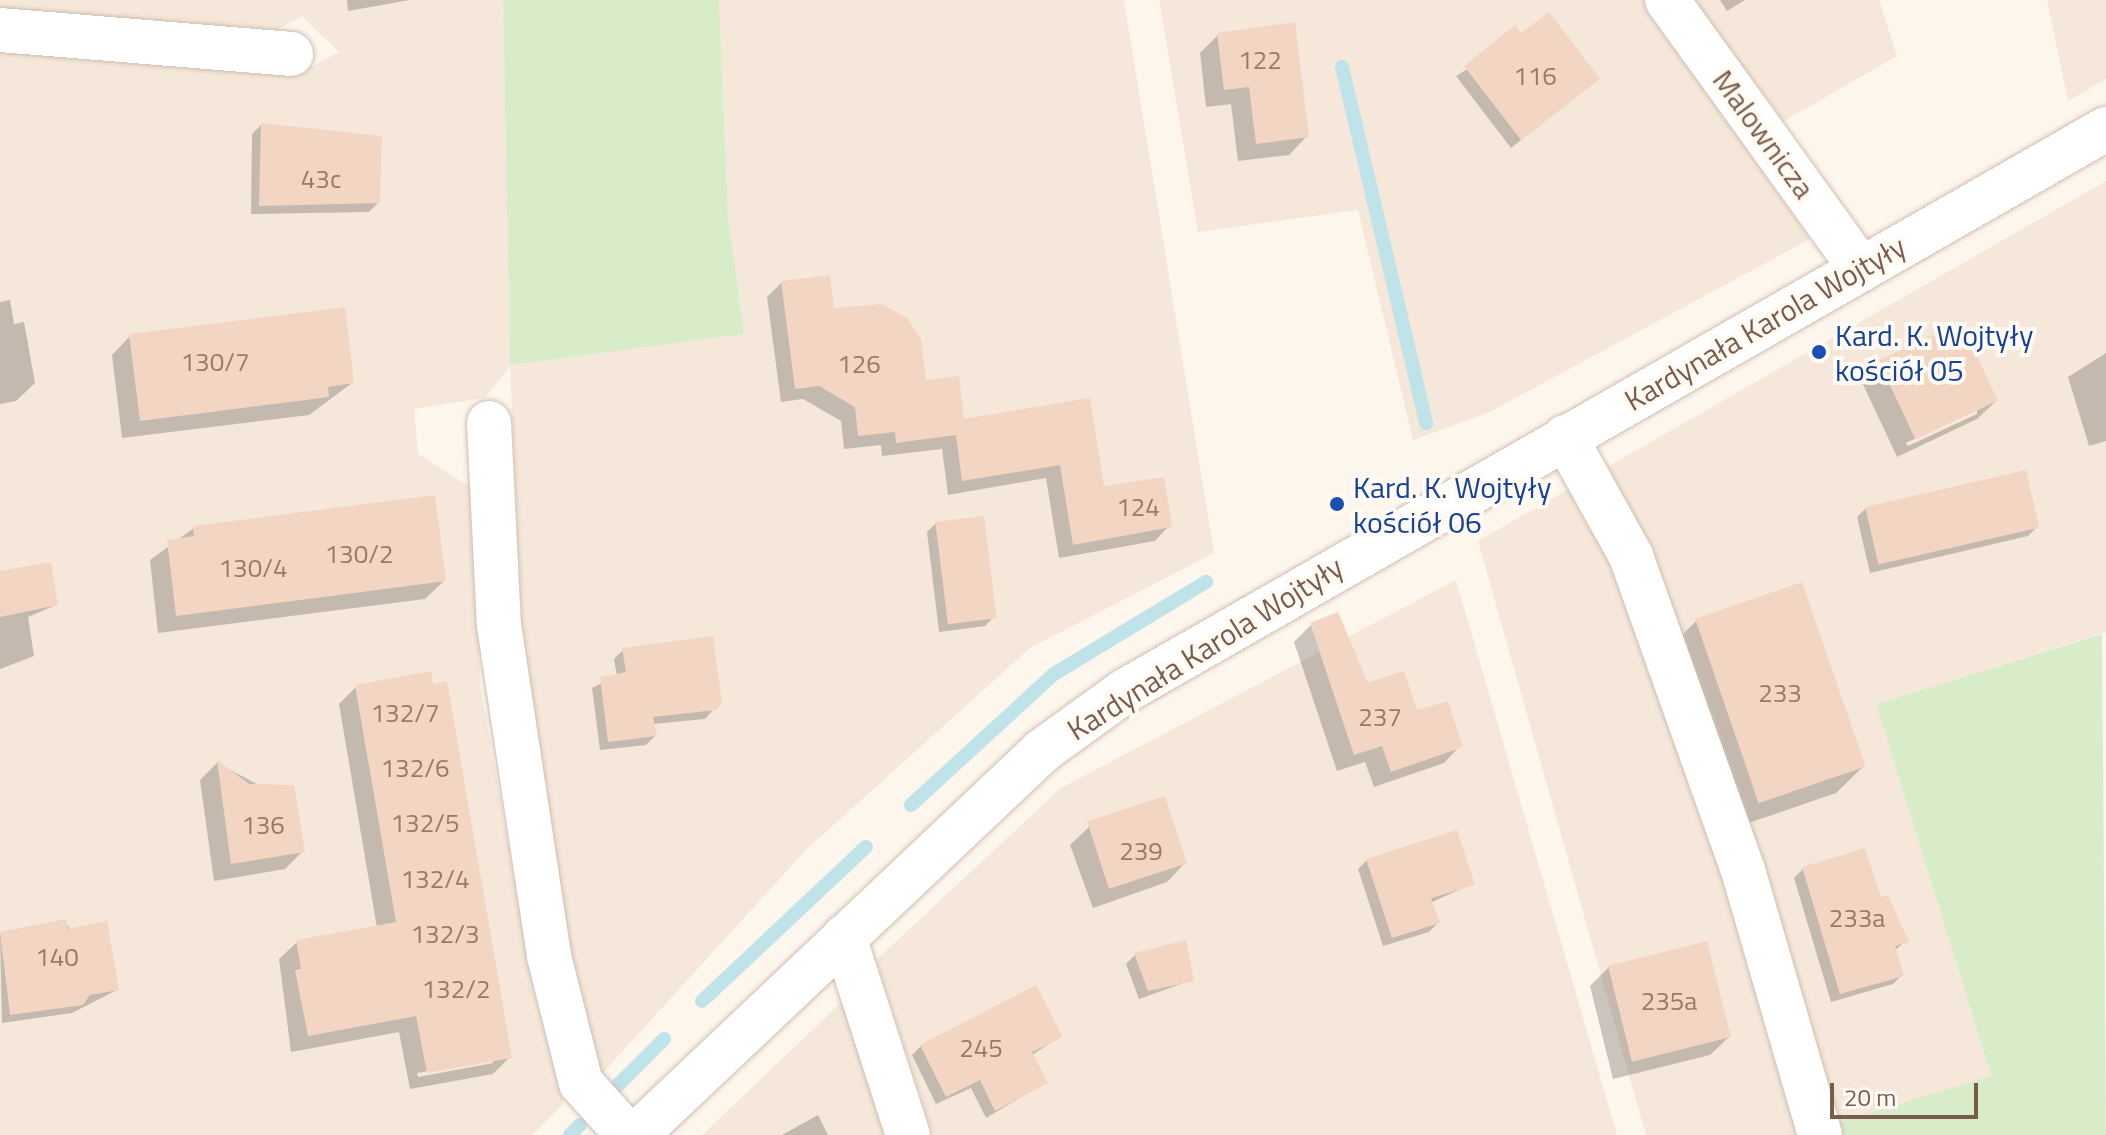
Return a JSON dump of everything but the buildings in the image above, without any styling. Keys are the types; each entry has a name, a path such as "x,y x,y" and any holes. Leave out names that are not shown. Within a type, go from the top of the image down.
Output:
{"street":[{"name":"Malownicza","path":"1667,0 1861,269"},
{"path":"0,30 291,54"},
{"name":"Kardynała Karola Wojtyły","path":"636,1135 1042,751 1125,691 2106,129"},
{"path":"489,423 499,625 549,956 581,1083 628,1135"},
{"path":"1565,437 1631,556 1743,870 1820,1135"},
{"path":"844,937 908,1135"}],"shaded area":[{"path":"0,0 503,0 510,364 744,334 728,215 719,0 1124,0 1214,553 1030,648 807,849 598,1078 573,981 524,684 510,366 485,398 414,409 418,454 475,490 480,685 534,991 564,1103 532,1135 0,1135 0,52 297,75 339,52 302,16 266,36 0,12"},
{"path":"1159,0 1643,0 1810,239 1490,412 1413,440 1358,210 1198,232"},
{"path":"1692,0 1879,0 1897,56 1784,121"},
{"path":"2047,0 2106,0 2106,79 2068,101"},
{"path":"2106,181 2106,632 1876,704 1991,1077 1798,1135 1646,1135 1478,541"},
{"path":"1456,580 1617,1135 933,1135 876,960 1061,788"},
{"path":"843,1001 885,1135 702,1135"}],"green space":[{"path":"503,0 719,0 728,215 744,334 510,365"},
{"path":"2102,634 2106,1135 1832,1135 1830,1125 1991,1076 1876,704"}],"waterway":[{"path":"1342,67 1426,423"},
{"path":"911,805 1054,674 1206,582"},
{"path":"702,1001 866,847"},
{"path":"616,1087 664,1039"},
{"path":"570,1135 580,1125"}],"place":[{"name":"Kard. K. Wojtyły kościół 05","path":"1819,352"},
{"name":"Kard. K. Wojtyły kościół 06","path":"1337,504"}]}
